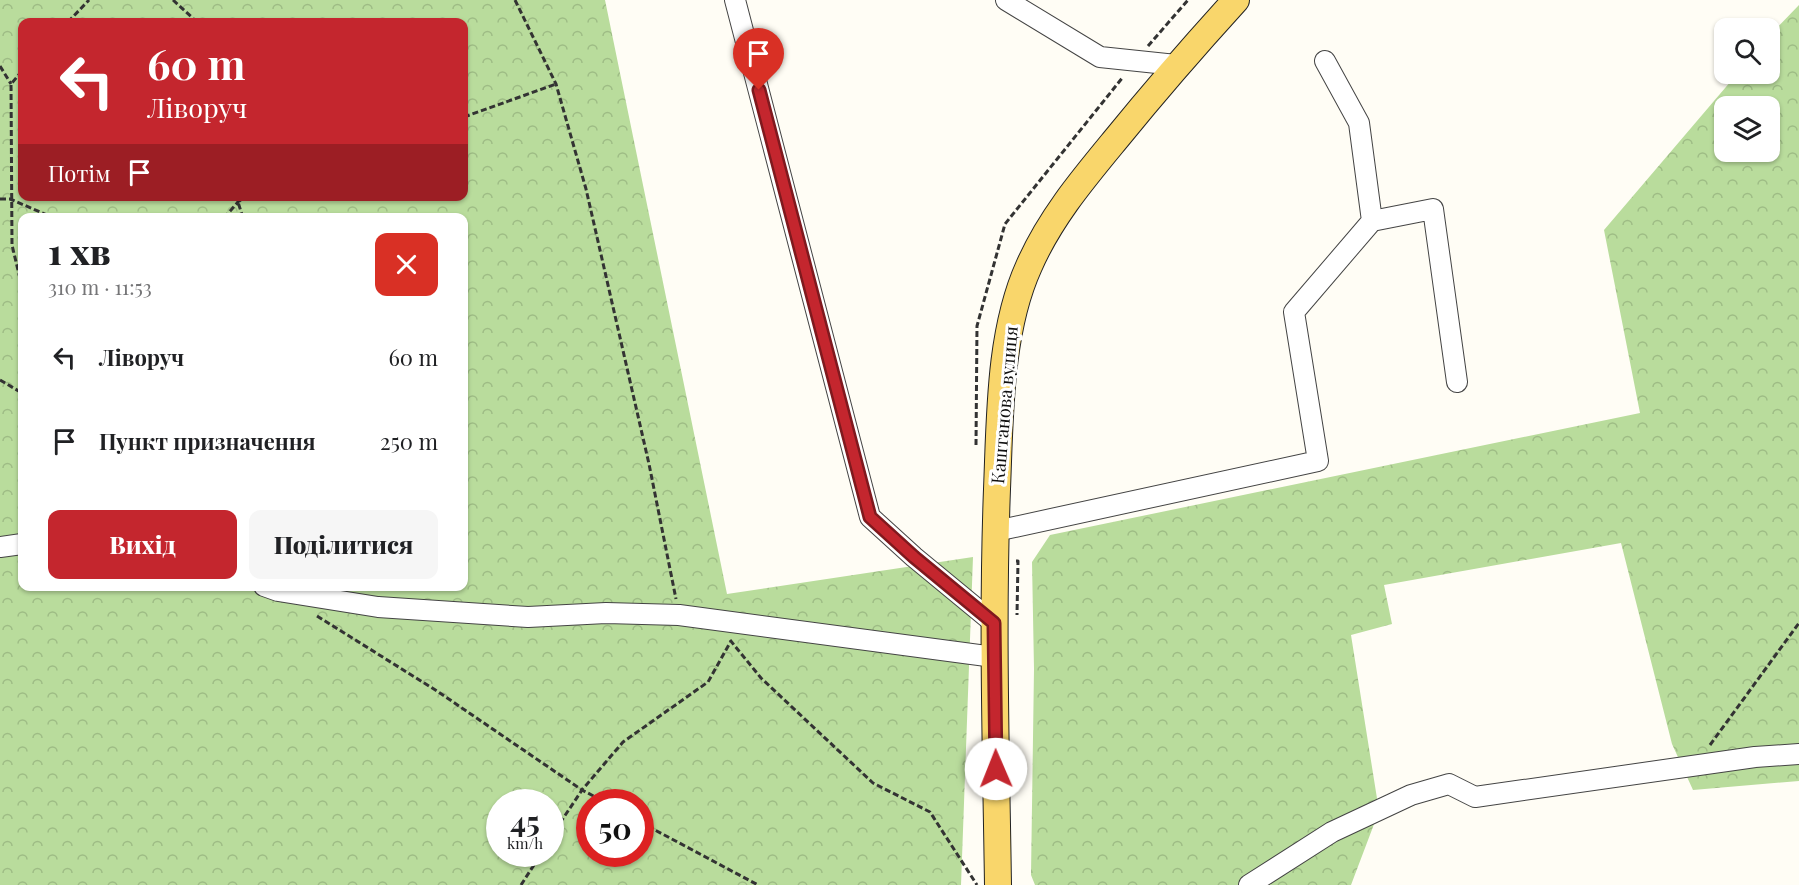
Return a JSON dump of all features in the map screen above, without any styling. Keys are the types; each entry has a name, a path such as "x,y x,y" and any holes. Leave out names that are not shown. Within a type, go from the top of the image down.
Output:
{"main road":[{"name":"Каштанова вулиця","path":"998,885 994,657 996,531 999,441 1009,327 1014,305 1029,265 1068,197 1176,65 1236,0"}],"street":[{"path":"735,0 870,517 914,557 994,623"},
{"path":"1006,0 1100,57 1176,65"},
{"path":"1325,61 1359,123 1372,221"},
{"path":"996,531 1318,461 1294,312 1372,221 1433,209 1457,382"},
{"path":"0,547 18,545"},
{"path":"278,591 378,607 528,617 606,613 679,615 994,657"},
{"path":"1249,885 1332,832 1411,795 1449,784 1475,796 1755,756 1799,754"}],"path":[{"path":"72,18 89,0"},
{"path":"173,0 193,18"},
{"path":"515,0 556,84 589,200 650,464 679,615"},
{"path":"0,66 10,84 10,199 12,245 18,270"},
{"path":"10,84 18,75"},
{"path":"468,116 556,84"},
{"path":"0,199 10,199 42,213"},
{"path":"228,213 238,202"},
{"path":"238,202 241,213"},
{"path":"0,380 18,391"},
{"path":"317,616 437,691 581,789"},
{"path":"714,620 761,678 873,783 930,812 977,885"},
{"path":"1695,765 1799,623"},
{"path":"583,789 623,742 708,682 731,641"},
{"path":"564,817 576,799"},
{"path":"654,829 758,885"},
{"path":"521,885 533,867"}],"green space":[{"path":"0,0 605,0 727,594 973,557 961,885 0,885"},
{"path":"1799,5 1799,781 1693,790 1672,744 1621,543 1384,585 1392,624 1351,635 1379,811 1351,885 1035,885 1031,875 1034,669 1032,562 1050,535 1640,413 1604,230 1714,101 1714,162 1780,162 1780,96 1718,96 1728,84 1780,84 1780,25"}],"route":[{"path":"759,90 870,517 914,557 994,623 996,769"}]}
